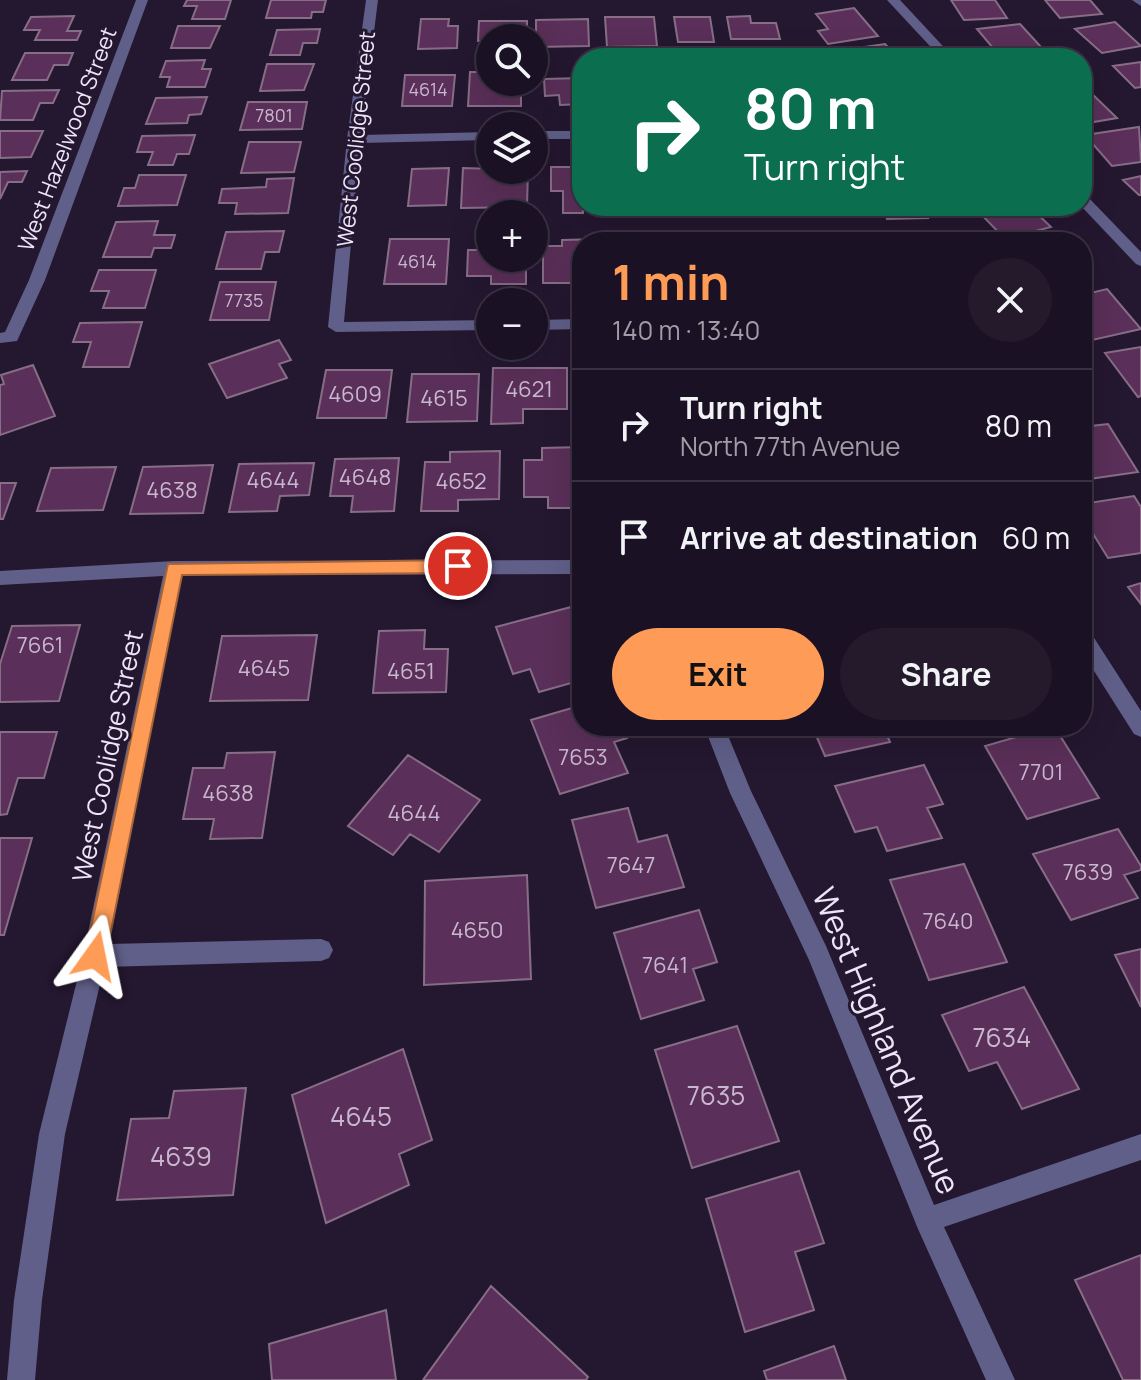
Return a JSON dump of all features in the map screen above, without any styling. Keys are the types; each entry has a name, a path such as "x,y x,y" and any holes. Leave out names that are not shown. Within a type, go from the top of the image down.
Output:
{"street":[{"name":"West Hazelwood Street","path":"5,337 37,280 142,0"},
{"name":"West Coolidge Street","path":"372,0 354,139 336,327 476,325"},
{"path":"893,0 939,48"},
{"path":"548,135 572,135"},
{"path":"354,139 476,136"},
{"path":"1092,210 1141,261"},
{"path":"548,325 572,324"},
{"path":"0,578 174,568 572,567"},
{"name":"West Coolidge Street","path":"21,1380 28,1300 52,1134 95,956 174,568"},
{"path":"1092,652 1141,728"},
{"name":"West Highland Avenue","path":"718,736 741,793 818,954 927,1220 1001,1380"},
{"path":"95,956 321,950"},
{"path":"927,1220 1141,1147"}],"building":[{"path":"187,0 231,0 225,19 192,19 197,6 184,6"},
{"path":"271,0 326,0 323,12 312,12 311,18 266,18"},
{"path":"951,0 995,0 1007,18 964,20"},
{"path":"1045,0 1090,0 1102,14 1060,18"},
{"path":"854,8 878,36 828,44 818,31 828,29 816,14"},
{"path":"74,16 67,31 81,31 77,40 35,40 40,30 24,30 31,17"},
{"path":"750,16 751,23 776,23 780,39 731,39 727,17"},
{"path":"605,17 654,17 657,46 607,47"},
{"path":"674,17 710,17 714,42 678,42"},
{"path":"421,19 449,19 448,26 458,26 457,48 418,49"},
{"path":"588,19 589,46 548,47 548,24 536,24 536,20"},
{"path":"479,21 527,21 527,24 479,24"},
{"path":"1115,22 1141,46 1102,53 1075,29"},
{"path":"1020,24 1042,48 993,48 977,29"},
{"path":"178,26 220,26 210,48 171,48"},
{"path":"320,29 317,43 303,43 300,55 270,55 277,30"},
{"path":"885,44 889,48 857,48"},
{"path":"25,53 73,53 68,65 54,65 47,80 12,80"},
{"path":"205,60 202,69 211,69 205,87 167,87 170,77 160,77 166,61"},
{"path":"1141,62 1141,87 1135,88 1113,66"},
{"path":"267,64 314,64 304,90 260,91"},
{"path":"470,72 476,72 476,96 521,96 521,106 468,106"},
{"path":"405,75 455,75 452,106 402,106"},
{"path":"572,78 572,104 560,105 559,95 548,96 548,79"},
{"path":"59,90 53,103 40,103 33,120 0,120 2,91"},
{"path":"1092,94 1117,118 1092,122"},
{"path":"207,97 201,114 189,115 187,123 146,124 156,98"},
{"path":"248,102 307,102 302,129 240,130"},
{"path":"1139,127 1141,162 1112,166 1092,143 1092,134"},
{"path":"0,131 43,131 31,157 0,158"},
{"path":"195,135 189,154 177,154 173,165 148,165 153,152 137,152 142,136"},
{"path":"249,142 301,142 294,172 241,173"},
{"path":"551,167 572,167 572,213 563,213 563,191 551,191"},
{"path":"449,168 446,205 408,206 412,169"},
{"path":"463,168 476,168 476,184 528,184 527,200 476,200 476,208 461,208"},
{"path":"27,171 22,182 8,182 0,199 0,172"},
{"path":"139,175 186,175 177,205 118,206 124,188 135,188"},
{"path":"1141,176 1141,195 1139,195 1123,180"},
{"path":"294,178 288,213 235,214 237,203 219,203 222,189 266,187 267,179"},
{"path":"886,216 928,218 887,219"},
{"path":"983,216 1039,216 1051,227 1032,232 998,232"},
{"path":"158,221 154,235 175,235 171,248 154,248 151,257 103,257 116,222"},
{"path":"284,231 279,252 265,252 261,269 216,269 226,232"},
{"path":"390,239 449,239 446,284 384,284"},
{"path":"562,240 572,240 572,283 543,283 543,272 548,272 548,246 562,246"},
{"path":"468,250 476,250 476,272 526,272 526,284 491,284 491,276 467,276"},
{"path":"99,270 156,270 145,308 103,308 109,291 91,291"},
{"path":"220,282 276,282 269,320 210,320"},
{"path":"1107,289 1141,329 1092,340 1092,293"},
{"path":"142,322 129,367 83,367 91,342 73,342 80,323"},
{"path":"279,340 291,360 279,364 287,378 227,398 209,364"},
{"path":"1141,347 1141,396 1138,397 1105,353"},
{"path":"33,365 55,416 0,435 0,385 4,384 1,375"},
{"path":"493,368 567,368 567,409 523,409 523,423 491,424"},
{"path":"326,370 392,370 386,418 317,418"},
{"path":"412,374 479,374 477,421 407,422"},
{"path":"1108,424 1138,472 1092,479 1092,426"},
{"path":"572,447 572,508 548,508 548,497 524,497 524,460 542,460 542,448"},
{"path":"500,451 499,499 458,500 458,511 421,511 425,462 450,462 450,452"},
{"path":"399,458 394,511 351,512 353,496 330,496 335,459"},
{"path":"314,463 309,495 280,496 277,511 229,512 239,464"},
{"path":"213,465 203,513 130,514 143,467"},
{"path":"116,467 103,510 37,511 51,468"},
{"path":"0,483 16,483 3,519 0,519"},
{"path":"1134,496 1141,507 1141,553 1108,558 1092,532 1092,502"},
{"path":"1141,583 1141,604 1128,587"},
{"path":"571,607 572,683 539,692 530,669 513,674 496,627"},
{"path":"80,625 59,701 0,702 0,664 12,626"},
{"path":"425,630 424,649 448,649 446,692 373,693 379,631"},
{"path":"317,635 308,700 210,701 222,636"},
{"path":"572,708 572,736 626,736 614,742 628,773 560,794 531,720"},
{"path":"0,732 57,732 44,778 18,778 7,814 0,815"},
{"path":"816,736 887,736 890,742 825,756"},
{"path":"1020,736 1060,736 1099,798 1027,819 985,746"},
{"path":"275,752 262,838 210,839 214,819 183,819 193,768 224,768 227,753"},
{"path":"408,755 480,800 439,852 410,834 393,855 348,826"},
{"path":"924,765 943,804 927,808 942,838 887,851 877,827 855,832 835,786"},
{"path":"628,808 638,842 667,835 684,887 596,908 572,820"},
{"path":"1118,829 1141,866 1141,870 1124,875 1138,898 1071,920 1033,854"},
{"path":"0,838 32,838 4,935 0,935"},
{"path":"964,864 1007,962 929,980 890,880"},
{"path":"527,875 531,979 424,985 425,881"},
{"path":"699,910 717,962 693,969 704,1000 641,1019 614,933"},
{"path":"1141,949 1141,1007 1115,955"},
{"path":"1024,987 1079,1089 1022,1109 997,1062 969,1071 942,1015"},
{"path":"737,1026 779,1141 692,1168 655,1050"},
{"path":"403,1049 432,1140 399,1154 409,1185 326,1223 292,1095"},
{"path":"246,1088 233,1195 117,1200 131,1119 169,1118 174,1091"},
{"path":"799,1171 824,1243 795,1252 814,1310 745,1332 706,1199"},
{"path":"1141,1255 1141,1380 1123,1380 1075,1280"},
{"path":"491,1286 588,1377 586,1380 423,1380"},
{"path":"386,1310 396,1380 272,1380 269,1344"},
{"path":"834,1346 846,1380 767,1380 764,1371"}],"route":[{"path":"95,956 174,568 458,566"}]}
